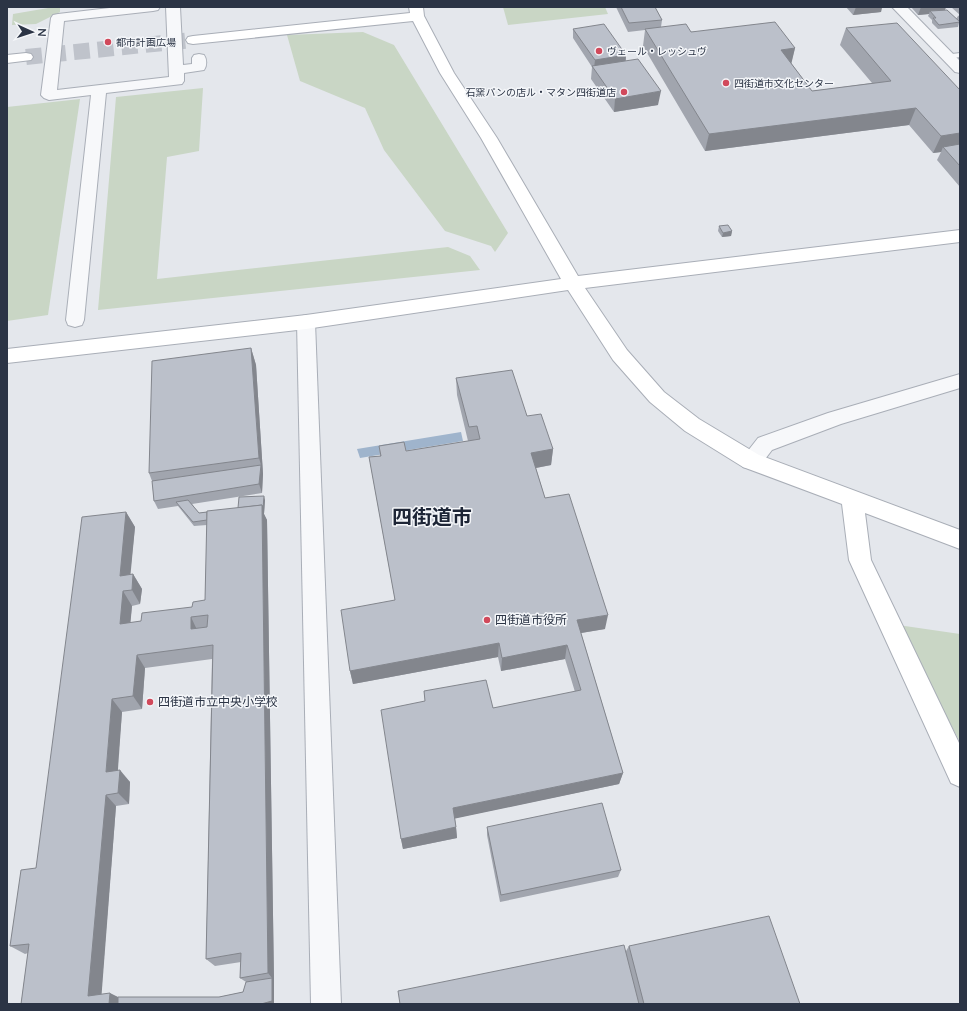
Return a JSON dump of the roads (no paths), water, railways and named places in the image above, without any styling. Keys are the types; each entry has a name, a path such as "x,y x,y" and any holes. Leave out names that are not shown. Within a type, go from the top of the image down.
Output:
{"street":[{"path":"153,7 58,18 49,95 177,81 174,7"},
{"path":"899,7 954,56 960,69"},
{"path":"193,40 416,12 447,73 489,138 572,283 620,355 657,397 692,425 751,461 960,540"},
{"path":"7,59 26,57"},
{"path":"177,70 198,67 199,58"},
{"path":"75,320 99,89"},
{"path":"7,356 306,322 572,283 960,236"},
{"path":"306,322 326,1004"},
{"path":"751,461 765,444 772,441 835,418 960,381"},
{"path":"852,498 860,560 960,774"}],"water":[{"path":"461,432 463,441 360,458 357,449"}],"tunnel":[{"path":"26,57 193,40"}],"place":[{"name":"都市計画広場","path":"108,42"},
{"name":"ヴェール・レッシュヴ","path":"599,51"},
{"name":"四街道市文化センター","path":"726,83"},
{"name":"石窯パンの店ル・マタン四街道店","path":"624,92"},
{"name":"四街道市役所","path":"487,620"},
{"name":"四街道市立中央小学校","path":"150,702"}],"district":[{"name":"四街道市","path":"432,517"}]}
